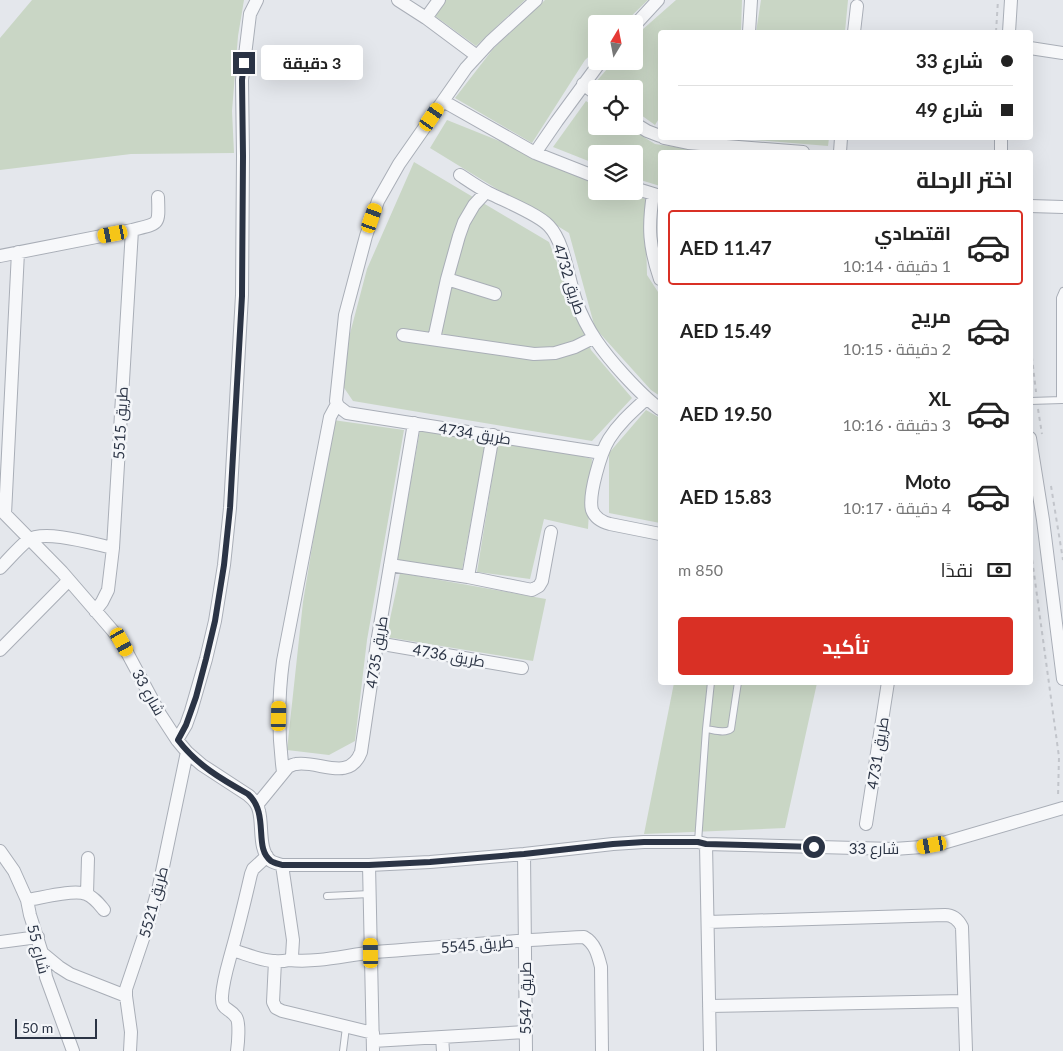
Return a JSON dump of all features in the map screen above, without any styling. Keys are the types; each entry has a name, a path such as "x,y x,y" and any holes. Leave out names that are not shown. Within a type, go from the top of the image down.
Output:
{"street":[{"path":"178,740 186,725 202,678 215,621 224,565 230,508 242,296 242,80 250,14 257,0"},
{"path":"398,0 426,18 477,56"},
{"path":"426,18 439,0"},
{"path":"288,960 292,956 293,940 282,865 272,862 263,849 257,805 283,772 279,698 283,660 330,417 337,404 336,398 345,315 366,236 378,201 399,164 466,68 536,0"},
{"path":"643,16 658,0"},
{"path":"748,30 751,0"},
{"path":"1009,30 1011,0"},
{"path":"854,30 857,6"},
{"path":"1033,48 1063,53"},
{"path":"535,152 594,70"},
{"path":"583,84 588,88"},
{"path":"443,102 535,152 588,174"},
{"path":"643,129 658,135"},
{"path":"674,140 688,143 777,150"},
{"name":"طريق 4732","path":"460,175 486,192 541,219 552,230 560,244 583,320 593,338 608,358 646,398 658,407"},
{"path":"643,191 657,195 650,216 650,239 658,272"},
{"path":"434,339 447,279 464,222 474,205 486,192"},
{"path":"0,256 152,225 156,223 159,216 158,196"},
{"path":"1033,206 1063,207"},
{"name":"طريق 5515","path":"95,611 108,590 113,548 132,230"},
{"path":"2,512 18,252"},
{"path":"447,279 495,294"},
{"path":"403,335 534,354 555,353 575,348 593,338"},
{"path":"646,398 616,429 602,453 596,472 592,510 602,522 658,534"},
{"name":"طريق 4734","path":"337,404 347,413 602,453"},
{"name":"طريق 4735","path":"283,772 295,764 340,769 356,763 361,752 376,643 414,423"},
{"path":"468,577 493,436"},
{"path":"1033,457 1063,679"},
{"name":"شارع 33","path":"2,512 65,576 122,642 160,714 187,752 202,765 248,794 257,805"},
{"path":"390,565 468,577 532,590 539,586 542,581 551,532"},
{"path":"0,568 30,539 41,536 52,536 113,548"},
{"path":"0,650 65,576"},
{"name":"طريق 4736","path":"376,643 522,668"},
{"name":"طريق 4731","path":"866,824 888,685"},
{"name":"طريق 5521","path":"130,1051 131,1032 126,989 159,886 187,752"},
{"name":"شارع 33","path":"282,865 369,865 430,862 644,842 894,849 943,843 1063,808"},
{"path":"702,843 708,922 710,1051"},
{"name":"شارع 55","path":"0,851 14,871 27,900 42,953 46,977 73,1051"},
{"name":"طريق 5547","path":"524,854 526,1051"},
{"path":"237,1051 238,1021 222,1004 222,996 251,874 267,856"},
{"path":"87,894 88,858"},
{"path":"369,865 373,1042"},
{"path":"27,900 73,892 87,894 104,910"},
{"path":"708,922 949,915 958,919 962,927 966,1051"},
{"path":"0,942 38,937"},
{"name":"طريق 5545","path":"232,950 269,961 283,962 288,960 302,962 371,953 525,940 584,938 590,940 593,945 601,967 602,1051"},
{"path":"42,953 70,974 126,996"},
{"path":"275,961 273,1002 276,1008 346,1027 373,1042 526,1032"},
{"path":"46,977 55,979 70,974"},
{"path":"709,1006 964,1001"},
{"path":"442,1037 443,1051"}],"lane":[{"path":"1033,401 1061,400 1060,298 1063,291"},
{"path":"702,843 706,728 711,685"},
{"path":"706,728 730,731 738,685"},
{"path":"327,896 370,894"},
{"path":"343,1051 346,1027"}],"path":[{"path":"996,30 998,0"},
{"path":"1033,366 1036,392"},
{"path":"1033,566 1059,757 1058,798 1063,796"}],"green space":[{"path":"32,0 244,0 238,36 232,111 234,153 131,154 0,170 0,38"},
{"path":"445,0 525,0 476,46 435,16"},
{"path":"545,0 648,0 632,15 588,15 588,57 532,143 455,98 493,49"},
{"path":"676,0 742,0 741,30 658,30 658,120 655,125 643,116 643,80 598,80 606,70 643,70 643,29"},
{"path":"761,0 848,0 845,30 756,30"},
{"path":"586,101 588,102 588,135 640,135 655,144 697,150 658,150 658,185 643,181 643,145 588,145 588,161 553,147"},
{"path":"447,120 588,177 588,200 645,199 647,275 658,292 658,395 651,390 595,328 569,233 430,148"},
{"path":"755,140 829,140 828,146"},
{"path":"414,162 549,242 591,350 632,398 592,441 353,401 338,379 367,269"},
{"path":"646,410 658,417 658,523 609,513 609,453"},
{"path":"333,420 404,430 367,640 355,741 329,755 287,750 303,602"},
{"path":"420,430 486,440 462,570 397,560"},
{"path":"499,436 592,459 588,529 544,519 530,579 477,572"},
{"path":"400,573 546,599 533,661 386,637"},
{"path":"674,685 817,685 785,828 644,834"}],"route":[{"path":"244,63 242,80 242,296 230,508 224,565 215,621 196,697 186,725 178,740 187,752 202,765 253,799 259,811 263,849 272,862 282,865 369,865 430,862 644,842 698,842 706,844 814,847"}]}
